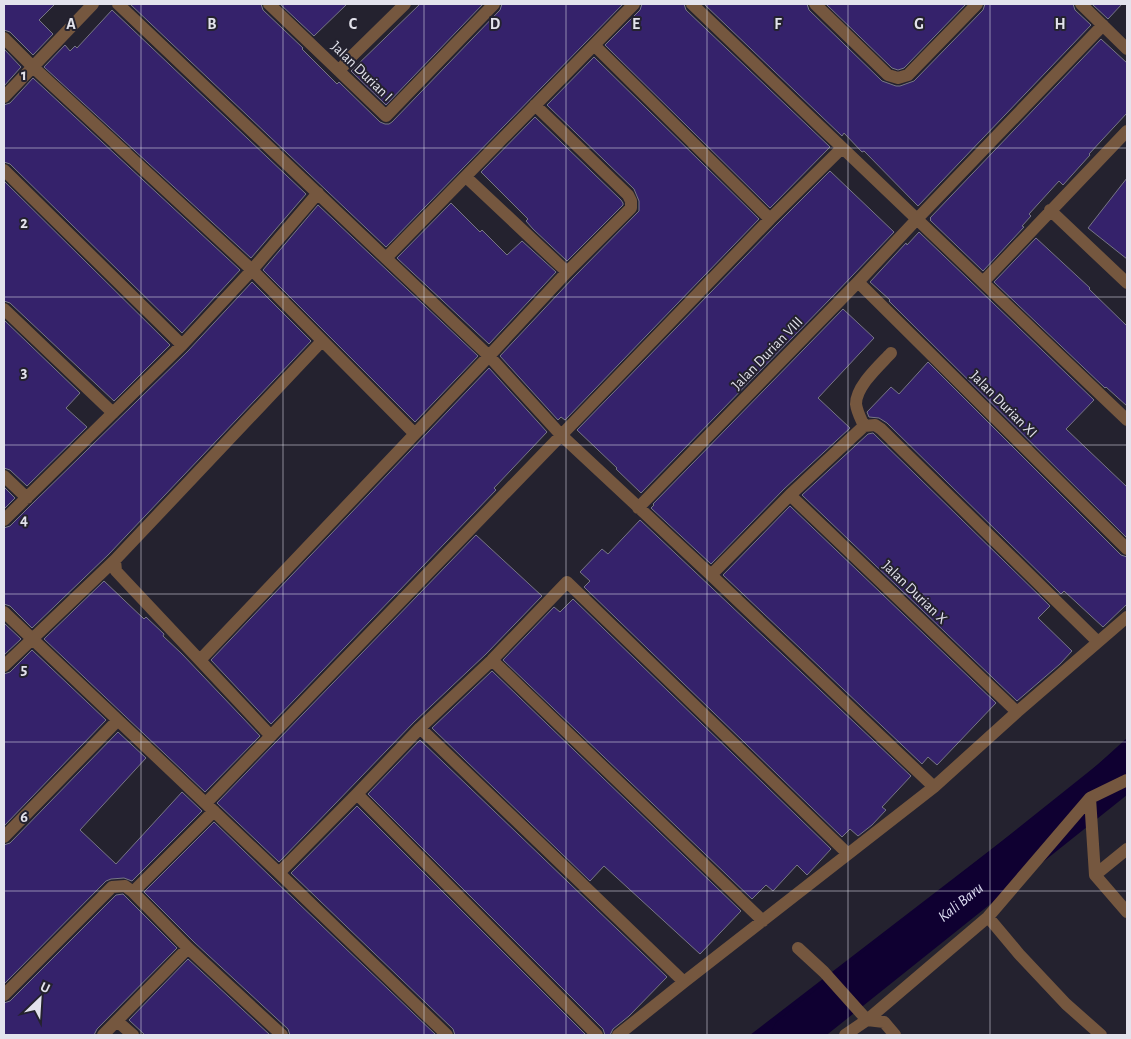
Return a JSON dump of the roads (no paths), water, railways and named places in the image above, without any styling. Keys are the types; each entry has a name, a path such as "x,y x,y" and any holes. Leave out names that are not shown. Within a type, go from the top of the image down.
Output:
{"street":[{"path":"4,97 93,4"},
{"path":"118,4 489,356 561,435 711,574 934,787"},
{"name":"Jalan Durian I","path":"269,4 386,116 494,4"},
{"path":"339,71 405,4"},
{"path":"386,258 634,4"},
{"path":"692,4 1127,420"},
{"path":"815,4 888,75 898,78 908,76 977,4"},
{"path":"1080,4 1127,49"},
{"name":"Jalan Durian VIII","path":"638,508 858,282 1103,25"},
{"path":"4,38 252,270 415,434"},
{"path":"594,45 770,219"},
{"path":"200,660 567,272 631,208 631,200 628,194 535,105"},
{"path":"983,282 1127,131"},
{"path":"133,892 271,736 770,219 842,148"},
{"path":"4,170 182,345"},
{"path":"466,177 567,272"},
{"path":"4,520 182,345 252,270 318,193"},
{"path":"1050,210 1127,282"},
{"name":"Jalan Durian XI","path":"858,282 1127,549"},
{"path":"4,309 113,413"},
{"path":"4,666 115,560 322,341"},
{"path":"864,426 857,409 858,394 867,380 891,353"},
{"path":"711,574 790,495 864,426 875,425 1098,642"},
{"path":"4,476 27,498"},
{"name":"Jalan Durian X","path":"790,495 1017,712"},
{"path":"115,560 116,571 271,736"},
{"path":"279,873 420,728 492,660 568,582 848,854"},
{"path":"4,612 447,1035"},
{"path":"626,1033 684,982 934,787 1127,617"},
{"path":"492,660 763,921"},
{"path":"4,837 118,720"},
{"path":"420,728 684,982"},
{"path":"845,1035 866,1020 988,917 1090,798 1127,780"},
{"path":"357,794 596,1035"},
{"path":"1090,798 1095,875 1127,912"},
{"path":"1095,875 1127,849"},
{"path":"4,995 112,888 124,886 133,892 188,948 282,1035"},
{"path":"988,917 1019,954 1066,1004 1101,1035"},
{"path":"103,1035 188,948"},
{"path":"798,948 824,972 866,1020 884,1022 895,1035"},
{"path":"117,1020 133,1035"}],"waterway":[{"name":"Kali Baru","path":"793,1035 1127,768"}]}
